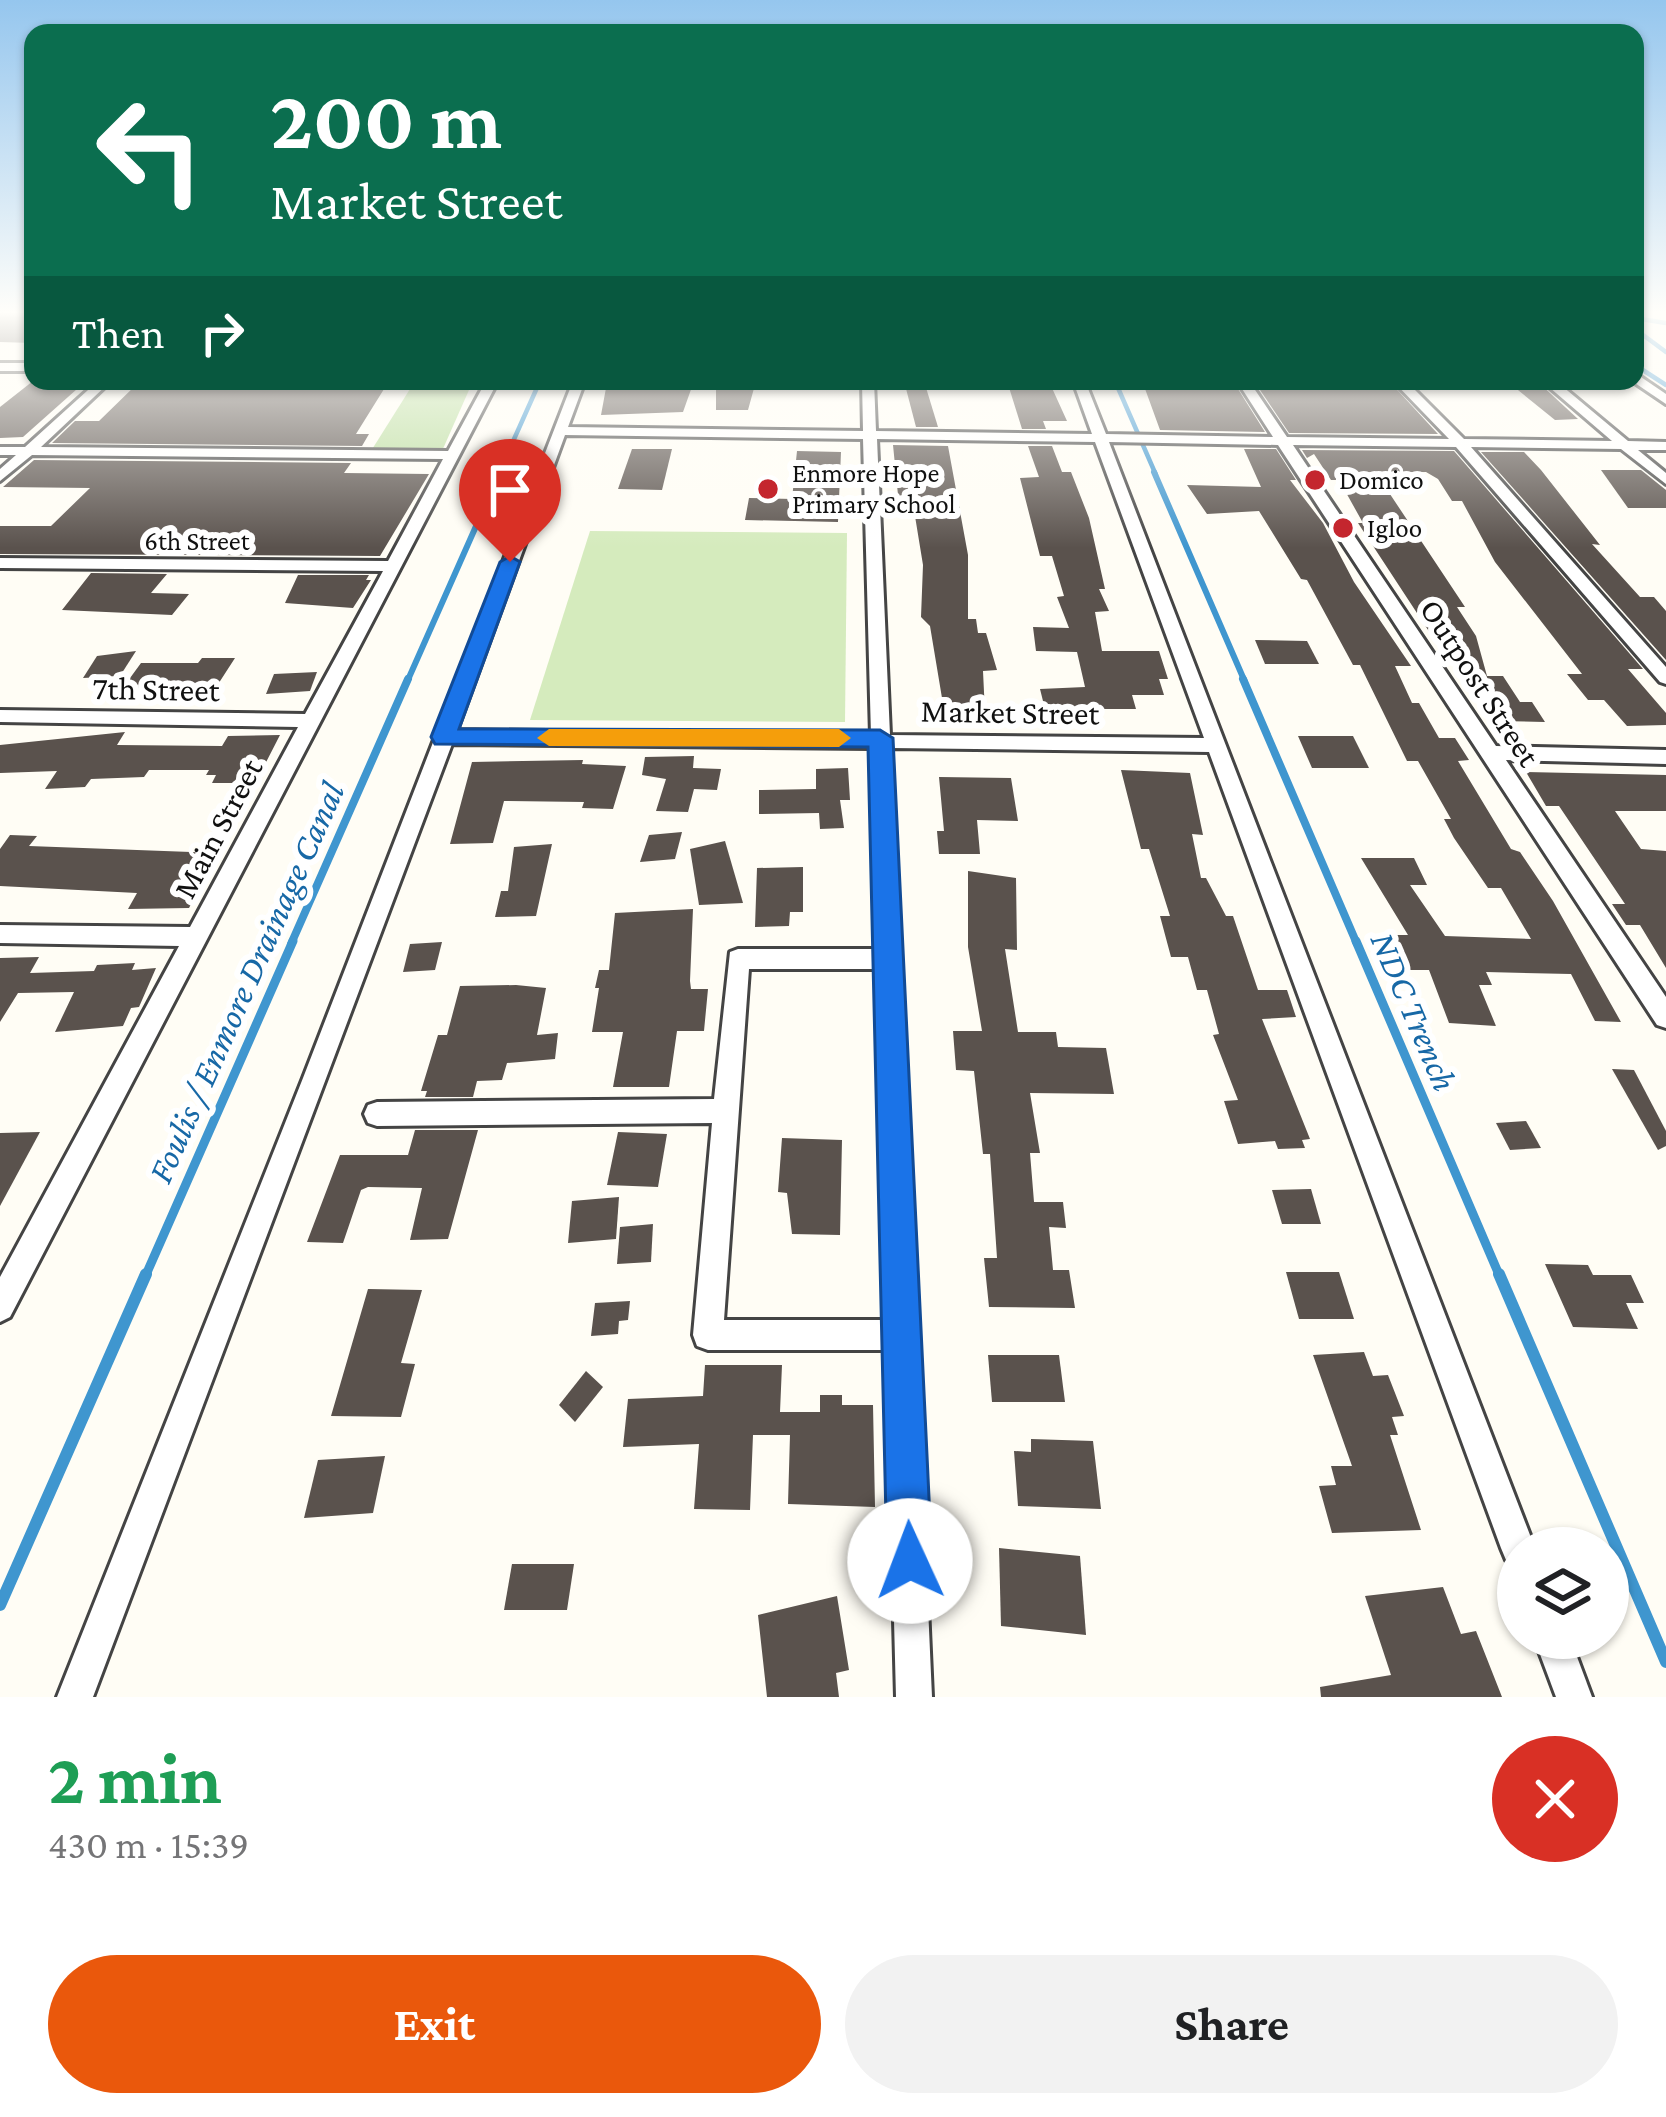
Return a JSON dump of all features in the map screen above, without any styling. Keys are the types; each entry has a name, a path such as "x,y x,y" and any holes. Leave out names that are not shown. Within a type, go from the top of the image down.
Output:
{"street":[{"path":"0,477 95,390"},
{"name":"Main Street","path":"0,1307 12,1260 197,937 487,390"},
{"path":"75,1697 576,390"},
{"path":"868,390 914,1697"},
{"path":"1084,390 1113,440 1216,745 1510,1527"},
{"name":"Outpost Street","path":"1250,390 1288,441 1666,1017"},
{"path":"1408,390 1666,678"},
{"path":"1560,390 1666,480"},
{"path":"560,431 1666,446"},
{"path":"0,452 453,455"},
{"name":"6th Street","path":"0,563 394,566"},
{"name":"7th Street","path":"0,716 311,721"},
{"name":"Market Street","path":"443,737 1216,745"},
{"path":"1491,753 1666,757"},
{"path":"0,934 197,937"},
{"path":"889,959 738,958 708,1335 902,1335"},
{"path":"377,1114 726,1111"},
{"path":"1560,1659 1574,1697"}],"green space":[{"path":"409,390 469,390 442,451 371,451"},
{"path":"590,531 847,533 845,722 530,720"}],"building":[{"path":"21,390 76,390 23,437 0,438 0,407"},
{"path":"131,390 383,390 356,434 369,434 362,446 52,443 75,421 99,421"},
{"path":"606,390 691,390 683,412 601,415"},
{"path":"716,390 753,390 748,410 716,410"},
{"path":"906,390 927,390 938,427 916,427"},
{"path":"1010,390 1053,390 1067,421 1043,421 1046,429 1022,429"},
{"path":"1146,390 1239,390 1265,432 1160,430"},
{"path":"1260,390 1397,390 1438,434 1289,433"},
{"path":"1518,390 1547,390 1578,419 1555,420"},
{"path":"893,445 948,446 968,555 968,619 976,619 978,633 986,633 997,670 983,671 985,713 944,710 930,626 921,617 923,565 914,510 899,505"},
{"path":"1028,446 1052,446 1062,472 1071,472 1089,518 1105,589 1099,589 1109,611 1095,612 1102,651 1159,651 1168,679 1159,679 1164,695 1132,695 1136,709 1045,709 1040,689 1085,687 1077,652 1036,651 1033,627 1069,628 1057,597 1064,596 1052,556 1040,556 1020,478 1039,477"},
{"path":"632,449 672,449 662,490 618,489"},
{"path":"1244,449 1276,449 1296,480 1290,480 1323,523 1354,582 1411,666 1395,666 1412,703 1419,703 1439,738 1455,738 1469,760 1458,761 1511,849 1520,852 1553,901 1621,1022 1595,1021 1571,974 1486,972 1492,985 1479,985 1496,1026 1449,1023 1429,970 1406,970 1391,935 1408,935 1361,858 1414,858 1427,885 1410,885 1445,936 1531,939 1501,888 1488,888 1454,838 1444,819 1451,819 1418,761 1407,761 1360,665 1353,665 1307,580 1301,579 1259,511 1207,514 1187,485 1261,487"},
{"path":"1302,450 1454,451 1643,669 1628,669 1666,713 1666,725 1627,726 1604,700 1588,700 1567,674 1582,674 1495,562 1462,501 1452,501 1438,479 1426,472 1376,473 1465,607 1457,607 1476,636 1487,676 1503,676 1520,702 1532,702 1545,722 1496,721 1454,636 1432,636 1358,523 1363,523 1339,480 1331,480 1314,454 1307,458"},
{"path":"797,451 841,452 838,522 745,520 749,498 792,499"},
{"path":"1481,452 1524,452 1600,545 1592,544 1640,597 1654,597 1666,611 1666,660"},
{"path":"34,460 351,463 344,473 429,474 380,556 0,554 0,526 51,526 90,488 3,487"},
{"path":"1601,470 1641,470 1666,490 1666,508 1628,508"},
{"path":"91,573 167,574 151,593 189,594 172,615 62,610"},
{"path":"298,575 369,575 366,580 371,580 353,608 285,603"},
{"path":"1255,640 1307,641 1319,664 1265,664"},
{"path":"136,651 120,676 83,678 97,656"},
{"path":"202,658 235,658 213,692 122,689 141,663 198,663"},
{"path":"317,672 310,691 266,694 274,674"},
{"path":"125,732 117,745 222,746 228,736 280,735 260,774 238,775 234,783 212,783 216,775 206,775 209,770 149,770 144,777 91,779 85,787 45,789 57,771 0,773 0,745"},
{"path":"1298,736 1353,736 1369,768 1312,768"},
{"path":"694,756 693,768 721,769 717,790 694,789 688,812 656,811 666,779 642,775 645,757"},
{"path":"583,760 582,764 626,766 613,809 582,808 584,802 504,801 493,843 450,844 472,762"},
{"path":"848,768 850,800 840,800 844,828 820,829 819,813 759,814 759,790 816,789 816,769"},
{"path":"1121,770 1190,773 1203,835 1192,834 1201,878 1206,878 1226,916 1233,916 1258,990 1287,990 1296,1017 1262,1019 1310,1139 1302,1140 1305,1148 1278,1149 1275,1141 1238,1144 1224,1101 1238,1100 1213,1035 1219,1034 1207,990 1197,990 1188,957 1171,957 1160,916 1170,916 1149,849 1141,849"},
{"path":"1526,772 1666,775 1666,811 1615,811 1641,849 1666,851 1666,968 1640,925 1626,925 1612,904 1625,904 1559,806 1546,806"},
{"path":"939,777 1011,778 1018,821 977,820 980,854 939,854 937,831 944,831"},
{"path":"682,832 675,859 640,862 649,835"},
{"path":"10,835 37,836 29,846 218,853 189,908 128,909 137,893 0,886 0,849"},
{"path":"725,841 743,903 699,905 690,849"},
{"path":"552,844 536,916 495,917 501,891 508,891 514,847"},
{"path":"803,867 803,912 790,912 789,926 755,927 757,868"},
{"path":"968,871 1016,878 1017,950 1005,949 1018,1032 1056,1032 1058,1047 1106,1048 1114,1094 1030,1093 1040,1153 1030,1153 1034,1202 1063,1202 1066,1228 1049,1227 1053,1270 1069,1270 1075,1308 989,1307 984,1258 997,1258 990,1154 983,1154 974,1071 956,1070 953,1031 982,1031 968,947"},
{"path":"693,909 690,981 691,989 708,989 704,1031 677,1031 669,1087 613,1087 623,1032 592,1032 599,988 595,988 599,970 609,970 615,913"},
{"path":"442,942 435,970 403,972 410,944"},
{"path":"39,957 30,973 94,971 97,965 135,963 132,970 156,968 139,1007 131,1008 123,1026 55,1032 74,992 18,993 0,1022 0,958"},
{"path":"460,986 546,988 537,1035 558,1033 555,1059 507,1063 502,1080 477,1081 473,1097 425,1097 427,1091 421,1091 438,1035 447,1035"},
{"path":"1612,1069 1634,1070 1666,1131 1666,1146 1658,1150"},
{"path":"1526,1121 1541,1148 1510,1150 1496,1123"},
{"path":"415,1130 478,1130 448,1239 410,1240 422,1188 368,1187 361,1190 343,1243 307,1242 340,1155 408,1155"},
{"path":"40,1132 0,1206 0,1133"},
{"path":"618,1132 667,1134 658,1187 607,1185"},
{"path":"782,1138 842,1140 840,1235 792,1234 787,1193 778,1192"},
{"path":"1311,1189 1321,1224 1282,1224 1272,1190"},
{"path":"619,1197 616,1239 568,1243 572,1201"},
{"path":"653,1224 651,1262 617,1264 620,1227"},
{"path":"1545,1264 1588,1265 1593,1275 1631,1275 1644,1303 1626,1303 1638,1329 1573,1327"},
{"path":"1286,1272 1339,1272 1354,1319 1299,1319"},
{"path":"368,1289 422,1290 401,1363 415,1364 401,1417 331,1416"},
{"path":"630,1301 628,1320 619,1321 618,1334 591,1336 595,1303"},
{"path":"1364,1352 1373,1376 1388,1375 1404,1416 1392,1417 1398,1435 1390,1435 1421,1530 1332,1533 1319,1486 1336,1485 1331,1466 1352,1466 1313,1355"},
{"path":"988,1355 1059,1355 1065,1402 992,1402"},
{"path":"705,1365 782,1365 780,1412 820,1412 820,1395 842,1395 842,1405 873,1405 875,1507 788,1504 790,1435 753,1435 750,1510 694,1509 699,1444 623,1447 628,1399 703,1396"},
{"path":"586,1371 603,1387 575,1422 559,1405"},
{"path":"1031,1439 1093,1441 1101,1509 1018,1506 1014,1451 1031,1452"},
{"path":"385,1456 373,1513 304,1518 318,1460"},
{"path":"999,1548 1080,1556 1086,1635 1001,1626"},
{"path":"512,1564 574,1564 567,1610 504,1610"},
{"path":"1443,1587 1461,1634 1476,1631 1502,1697 1321,1697 1320,1687 1391,1675 1365,1596"},
{"path":"837,1596 849,1670 836,1673 839,1697 767,1697 758,1615"}],"waterway":[{"name":"Foulis / Enmore Drainage Canal","path":"498,475 536,390"},
{"name":"NDC Trench","path":"1119,390 1156,475"},
{"name":"Foulis / Enmore Drainage Canal","path":"407,682 500,472"},
{"name":"NDC Trench","path":"1154,472 1245,682"},
{"name":"Foulis / Enmore Drainage Canal","path":"291,944 408,679"},
{"name":"NDC Trench","path":"1243,679 1357,944"},
{"name":"Foulis / Enmore Drainage Canal","path":"145,1277 293,941"},
{"name":"NDC Trench","path":"1356,941 1500,1277"},
{"name":"Foulis / Enmore Drainage Canal","path":"0,1605 146,1274"},
{"name":"NDC Trench","path":"1499,1274 1666,1662"}],"slow traffic":[{"path":"549,738 839,738"}],"place":[{"name":"Domico","path":"1315,480"},
{"name":"Enmore Hope Primary School","path":"768,489"},
{"name":"Igloo","path":"1343,528"}],"route":[{"path":"510,562 443,737 880,738 910,1561"}]}
